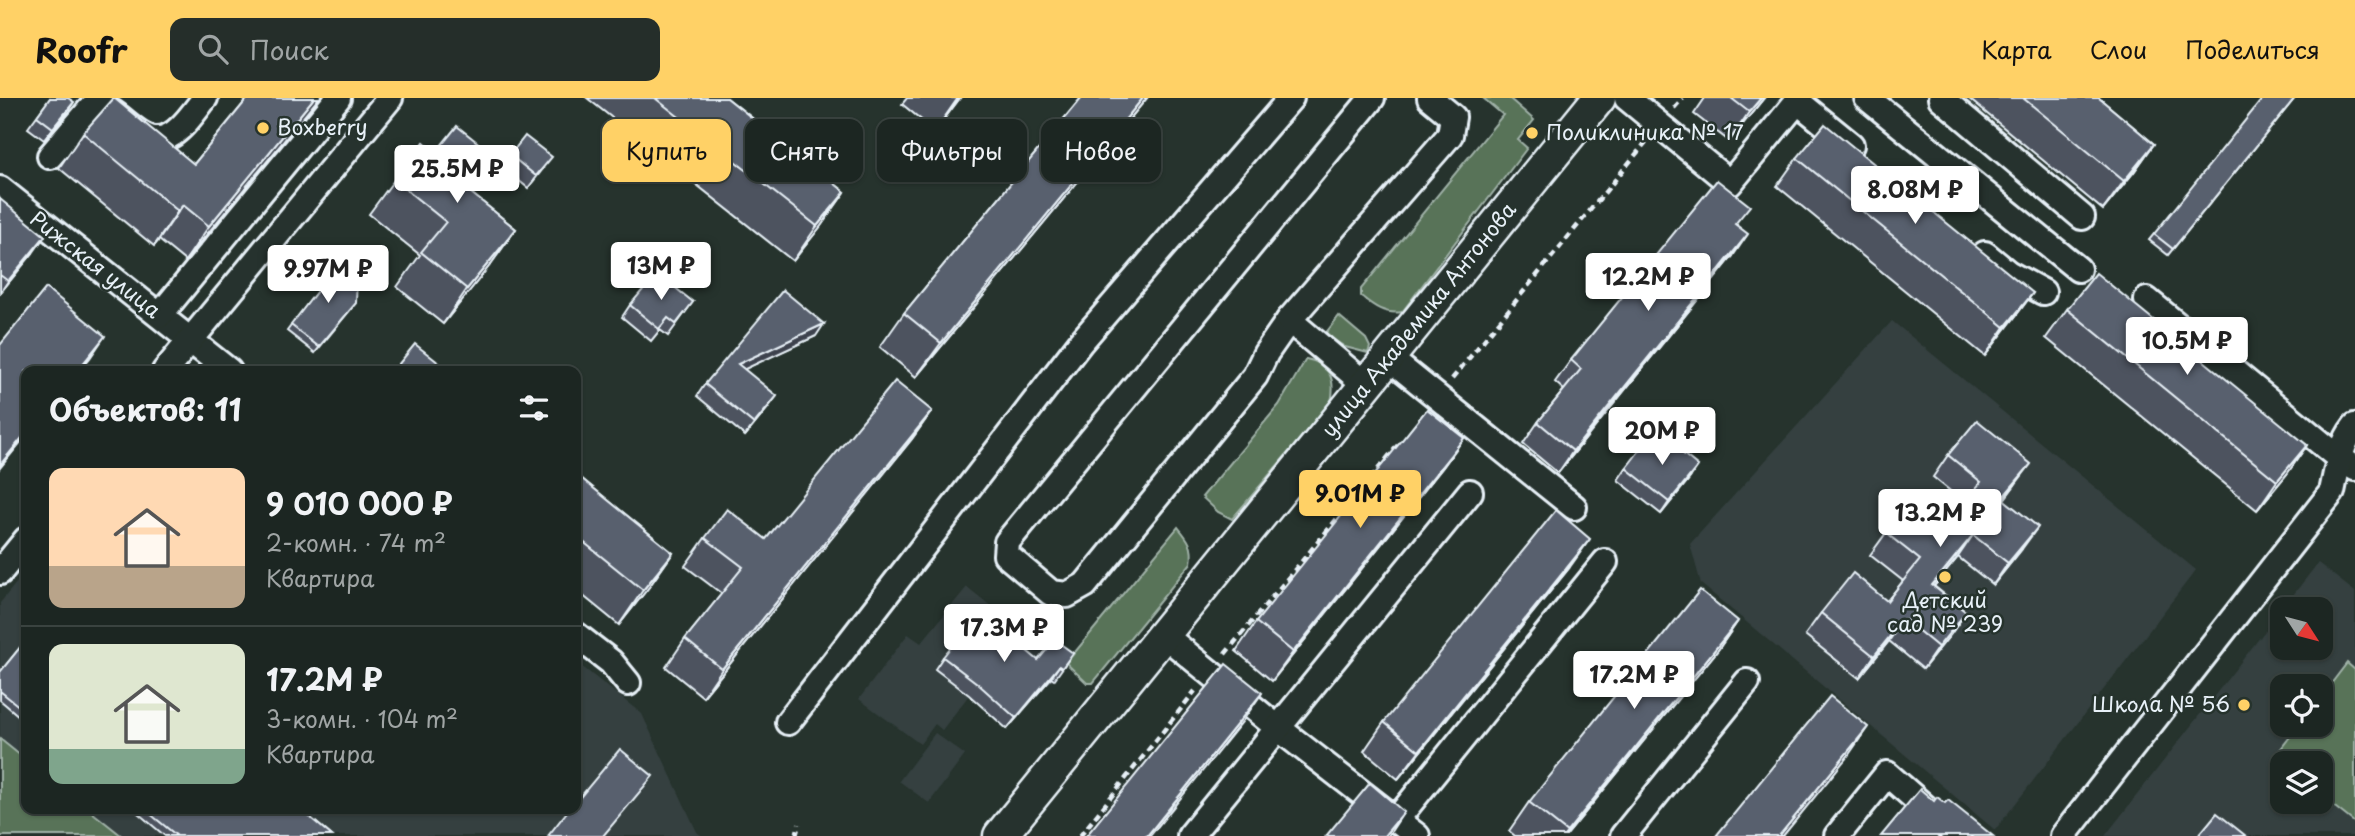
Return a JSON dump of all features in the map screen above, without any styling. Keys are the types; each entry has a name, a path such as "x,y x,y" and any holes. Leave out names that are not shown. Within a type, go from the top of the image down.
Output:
{"main road":[{"name":"улица Академика Антонова","path":"1000,836 1600,98"}],"street":[{"path":"50,156 92,107 102,106 136,132 148,138 160,138 170,136 180,129 205,98"},
{"path":"160,315 338,98"},
{"path":"169,366 390,98"},
{"path":"788,722 1080,343 1291,98"},
{"path":"1373,98 1007,542 1006,555 1051,593 1067,595 1086,585 1255,376 1266,353 1289,320 1450,135 1452,117 1430,98"},
{"path":"1627,98 1730,183 1798,100 1871,161"},
{"path":"1867,98 2078,269"},
{"path":"1941,98 2082,217"},
{"name":"Рижская улица","path":"0,189 222,366"},
{"path":"1966,239 2008,273 2043,292"},
{"path":"2147,300 2347,463"},
{"path":"1289,320 1366,385"},
{"path":"1389,358 1574,507"},
{"path":"2063,836 2332,492 2347,463 2348,435 2355,426"},
{"path":"1190,836 1470,492"},
{"path":"0,572 21,546"},
{"path":"1396,819 1605,562"},
{"path":"1164,635 1417,836"},
{"path":"581,639 611,662 628,683"},
{"path":"1623,836 1747,682"},
{"path":"1836,836 1887,774 1958,836"}],"path":[{"path":"1437,397 1682,98"},
{"path":"1080,836 1210,672 1402,440"},
{"path":"796,836 799,824"}],"shaded area":[{"name":"Детский сад № 239","path":"1892,321 2196,570 1995,830 1701,584 1690,544"},
{"name":"Школа № 56","path":"2318,563 2355,592 2355,836 2105,836 2270,624 2270,660 2333,660 2333,597 2291,597"},
{"path":"21,577 21,756 0,739 0,603"},
{"path":"967,587 1065,665 1007,729 969,695 942,730 935,724 920,744 859,699 908,634 921,643"},
{"path":"581,666 642,714 697,832 702,836 122,836 94,814 581,814"},
{"path":"935,733 965,755 929,803 899,781"}],"green space":[{"path":"1483,98 1509,98 1534,120 1518,140 1527,148 1402,312 1380,309 1361,296 1361,289 1503,115"},
{"path":"1339,316 1366,339 1370,347 1368,353 1345,347 1325,334"},
{"path":"1306,359 1321,364 1329,374 1333,387 1331,402 1232,519 1218,512 1202,497 1279,405"},
{"path":"1178,527 1189,543 1191,563 1093,683 1087,683 1066,663"},
{"path":"2347,663 2355,670 2355,823 2333,806 2333,751 2279,751 2290,737 2333,737 2333,681"},
{"path":"0,739 21,756 21,814 94,814 122,836 0,836"}],"building":[{"path":"50,98 68,98 74,102 53,128 37,116"},
{"path":"114,98 194,164 248,98 314,98 209,226 183,205 178,211 83,133"},
{"path":"655,98 727,98 753,119 745,119 745,169 731,158 731,119 682,119"},
{"path":"1081,98 1143,98 1126,119 1064,119"},
{"path":"1731,98 1761,98 1749,112"},
{"path":"2023,98 2099,98 2154,144 2124,181"},
{"path":"2263,98 2295,98 2173,249 2154,234"},
{"path":"1825,124 2033,293 2005,327 1797,158"},
{"path":"457,126 497,158 470,192 516,229 467,289 421,252 446,222 394,180 424,142 436,152"},
{"path":"525,136 552,157 536,176 510,155"},
{"path":"1041,147 1041,182 1074,182 941,343 904,313 1012,182 1027,182 1027,164"},
{"path":"1717,180 1750,206 1735,224 1748,234 1573,451 1538,422 1581,369 1571,360"},
{"path":"761,182 832,182 845,192 817,226"},
{"path":"0,199 45,236 8,281 0,275"},
{"path":"340,261 357,275 356,303 319,347 291,325"},
{"path":"657,273 693,302 676,324 668,318 659,329 630,305"},
{"path":"2096,273 2307,445 2277,481 2067,309"},
{"path":"46,288 105,336 81,366 21,366 21,439 0,465 0,345"},
{"path":"783,290 824,324 738,364 777,396 754,424 705,384"},
{"path":"415,344 443,366 397,366"},
{"path":"895,381 932,411 722,669 685,639 743,567 705,538 727,509 766,539"},
{"path":"1427,409 1464,438 1293,652 1256,622"},
{"path":"1977,420 2031,464 2002,498 2038,527 2008,563 1973,535 1932,585 1966,612 1938,647 1904,619 1874,656 1821,613 1853,573 1887,601 1920,560 1886,533 1914,498 1946,525 1981,482 1948,455"},
{"path":"1655,431 1698,466 1669,502 1626,468"},
{"path":"581,478 673,553 643,590 581,540"},
{"path":"1556,510 1590,539 1419,751 1384,722"},
{"path":"1700,590 1738,621 1567,832 1529,802"},
{"path":"979,611 1038,660 1055,640 1073,653 1016,718 943,657"},
{"path":"21,646 21,708 0,691 0,672"},
{"path":"1226,664 1262,693 1147,836 1086,836"},
{"path":"1830,696 1868,727 1779,836 1716,836"},
{"path":"620,749 653,776 603,836 548,836 565,814 581,814 581,796"},
{"path":"1370,783 1404,812 1384,836 1326,836"},
{"path":"1920,789 1934,801 1937,797 1945,803 1948,800 1993,836 1881,836"},
{"path":"2217,813 2246,836 2198,836"},
{"path":"150,814 306,814 332,836 177,836"}],"place":[{"name":"Boxberry","path":"263,128"},
{"name":"Поликлиника № 17","path":"1532,133"},
{"name":"Детский сад № 239","path":"1945,577"},
{"name":"Школа № 56","path":"2244,705"}]}
